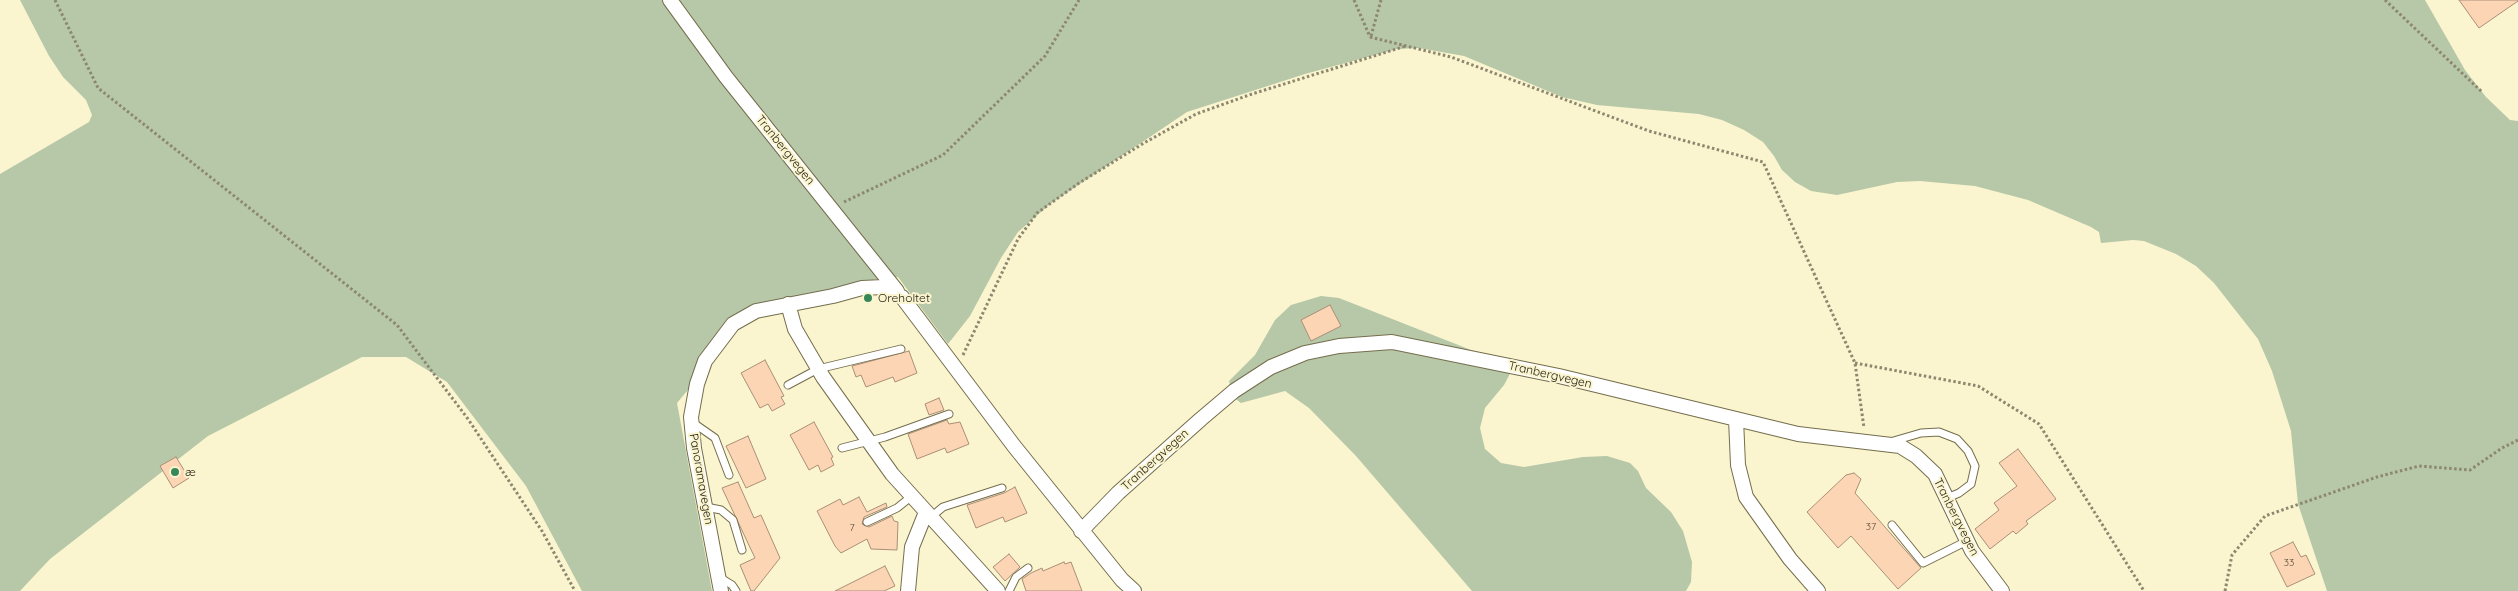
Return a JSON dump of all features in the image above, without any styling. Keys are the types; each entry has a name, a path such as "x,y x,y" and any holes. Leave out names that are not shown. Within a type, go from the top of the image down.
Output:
{"street":[{"name":"Tranbergvegen","path":"670,0 726,77 832,207 1081,531 1134,591"},
{"name":"Tranbergvegen","path":"884,287 902,297"},
{"name":"Panoramavegen","path":"721,591 692,421 697,384 705,361 733,324 756,311 833,296 862,288 884,287"},
{"path":"788,304 794,329 818,369 892,474 998,591"},
{"name":"Tranbergvegen","path":"1081,531 1118,493 1234,391 1271,368 1305,353 1339,346 1392,342 1559,376 1798,434 1900,446 1916,456 1935,474 1967,541 2002,591"},
{"path":"1736,419 1738,465 1746,497 1790,559 1818,591"},
{"path":"908,591 912,547 928,514"}],"lane":[{"path":"788,385 818,369 901,349"},
{"path":"842,448 949,414"},
{"path":"692,421 715,438 729,475"},
{"path":"1873,444 1921,433 1939,432 1957,439 1968,451 1975,466 1971,484 1959,493 1947,498"},
{"path":"928,514 943,507 1002,488"},
{"path":"867,522 897,508 912,496"},
{"path":"706,508 721,510 733,520 742,550"},
{"path":"1892,525 1923,563 1967,541"},
{"path":"1010,591 1016,577 1028,568"},
{"path":"719,576 732,585 736,591"}],"path":[{"path":"55,0 98,88 397,325 468,420 542,531 575,591"},
{"path":"832,207 943,155 1045,56 1079,0"},
{"path":"1354,0 1370,37"},
{"path":"1370,37 1380,0"},
{"path":"2385,0 2482,92"},
{"path":"1370,37 1451,57 1649,131 1763,162 1855,362 1873,444"},
{"path":"956,369 1018,239 1037,213 1128,153 1196,114 1252,94 1407,46"},
{"path":"1855,362 1978,386 2039,424 2144,591"},
{"path":"2225,591 2232,555 2265,516 2377,477 2419,466 2470,470 2502,448 2518,440"}],"green space":[{"path":"20,0 2425,0 2465,70 2486,97 2510,120 2518,121 2518,591 2327,591 2298,504 2291,431 2272,371 2258,339 2214,283 2196,266 2176,254 2144,241 2133,240 2101,243 2099,232 2091,227 2028,200 1975,186 1920,181 1897,182 1837,195 1811,191 1795,182 1782,170 1763,142 1744,130 1722,120 1699,114 1597,105 1562,97 1464,56 1419,48 1397,49 1305,74 1187,112 1050,204 1018,232 1001,258 970,316 948,344 898,277 850,291 750,315 677,403 712,591 582,591 526,486 447,382 406,357 362,357 208,436 50,559 20,591 0,591 0,174 89,122 92,115 86,100 63,77 49,56"},
{"path":"1321,296 1339,298 1471,350 1513,362 1512,370 1504,385 1485,408 1480,428 1485,449 1501,463 1524,467 1583,457 1607,456 1630,463 1638,471 1646,488 1671,512 1683,531 1692,562 1691,582 1686,591 1472,591 1356,456 1309,408 1285,391 1241,403 1233,397 1229,381 1255,355 1275,320 1291,305"}],"building":[{"path":"2459,0 2518,0 2518,1 2479,28"},
{"path":"1330,305 1341,326 1311,341 1301,320"},
{"path":"909,351 917,373 895,382 893,377 866,387 861,375 856,377 852,366"},
{"path":"765,360 784,396 781,397 785,404 772,411 768,404 760,408 741,373"},
{"path":"939,398 944,410 929,415 925,404"},
{"path":"947,420 949,424 960,422 969,444 947,453 945,448 917,459 908,434"},
{"path":"814,422 833,457 831,458 834,465 821,472 818,465 809,470 790,435"},
{"path":"748,436 766,479 746,488 726,446"},
{"path":"2018,449 2056,499 2026,521 2028,524 2016,534 2013,531 1990,549 1975,529 1999,510 1994,503 2017,486 1999,463"},
{"name":"æ","path":"176,457 189,478 173,488 160,466"},
{"path":"1854,473 1861,479 1855,493 1921,568 1898,589 1851,536 1838,548 1807,512 1846,475"},
{"path":"738,482 754,518 761,515 780,558 754,591 751,591 740,565 755,558 722,488"},
{"path":"1015,487 1027,513 1005,522 1003,517 976,528 967,505 1004,493"},
{"path":"859,497 867,512 886,503 887,507 864,517 862,524 869,527 892,516 894,521 898,522 897,550 871,549 867,539 841,553 835,546 817,511 840,499 843,505"},
{"path":"2293,542 2301,557 2306,555 2315,574 2287,587 2270,553"},
{"path":"1009,554 1020,567 1005,581 993,567"},
{"path":"1064,562 1065,564 1071,562 1082,591 1026,591 1022,579 1042,568 1043,571"},
{"path":"885,566 895,586 884,591 835,591"}],"place":[{"name":"Oreholtet","path":"868,298"},
{"name":"æ","path":"175,472"}]}
